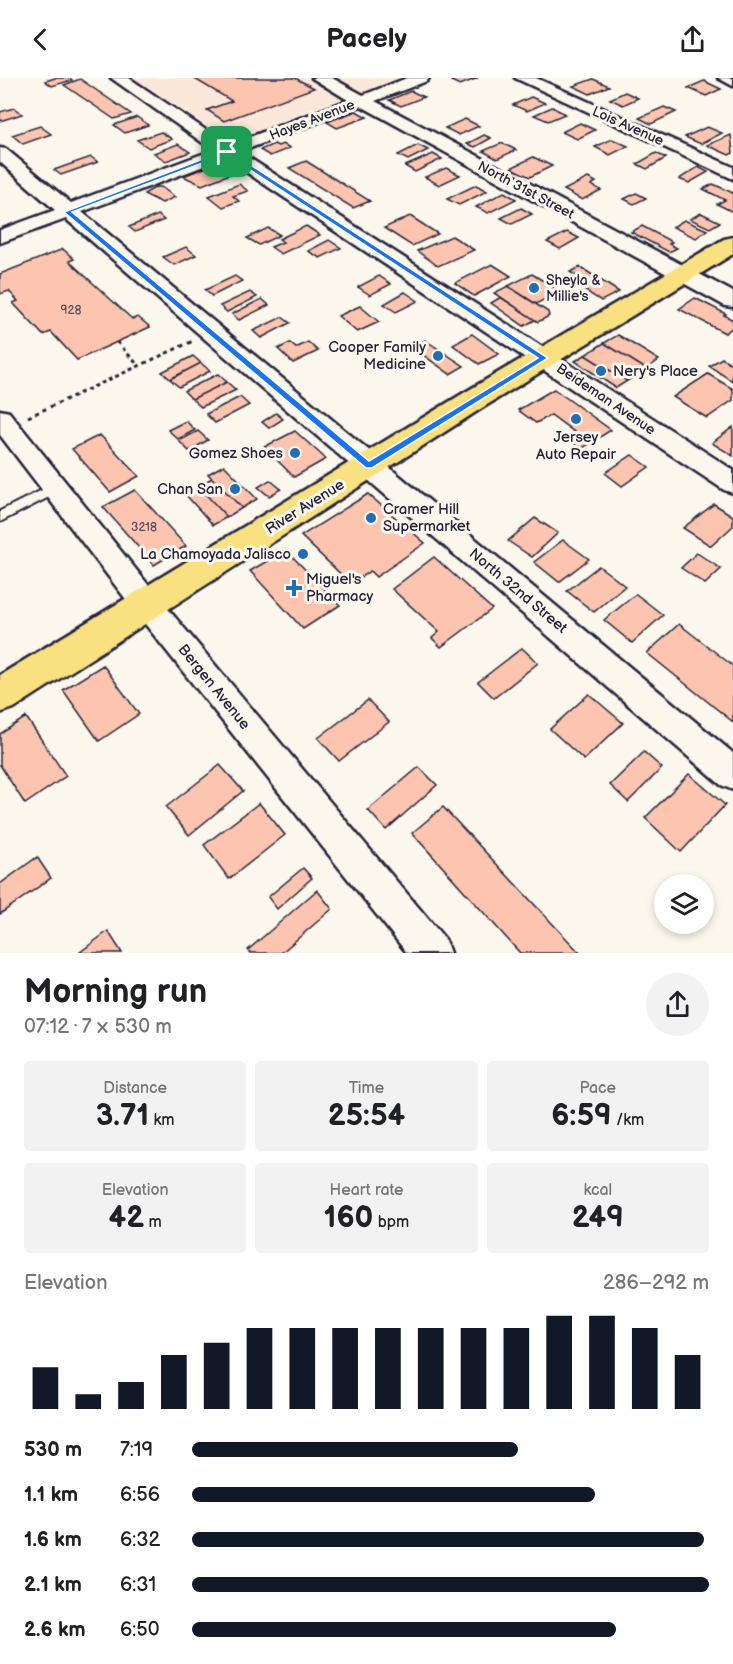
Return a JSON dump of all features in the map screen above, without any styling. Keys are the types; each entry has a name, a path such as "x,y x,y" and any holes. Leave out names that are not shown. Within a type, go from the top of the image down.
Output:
{"main road":[{"name":"River Avenue","path":"0,696 544,358 733,244"}],"street":[{"name":"Beideman Avenue","path":"119,78 227,152 733,483"},
{"name":"North 31st Street","path":"320,78 733,302"},
{"name":"Hayes Avenue","path":"0,237 420,78"},
{"name":"Lois Avenue","path":"523,78 733,174"},
{"path":"726,78 733,81"},
{"name":"North 32nd Street","path":"0,153 733,774"},
{"name":"Bergen Avenue","path":"4,423 148,606 431,953"}],"lane":[{"path":"0,517 56,488"}],"path":[{"path":"4,423 213,332"},
{"path":"117,342 139,366"}],"shaded area":[{"path":"133,78 404,78 231,142"}],"building":[{"path":"55,78 72,80 52,86 45,81"},
{"path":"193,78 295,78 314,88 224,121 207,110 232,101"},
{"path":"458,78 478,78 460,85 451,81"},
{"path":"80,79 131,114 114,119 64,85"},
{"path":"593,79 609,86 590,94 573,86"},
{"path":"704,81 721,89 706,96 688,88"},
{"path":"411,91 424,97 401,106 389,100"},
{"path":"625,92 638,98 623,105 610,99"},
{"path":"531,97 545,103 527,111 513,105"},
{"path":"552,107 565,114 548,121 534,115"},
{"path":"664,107 676,112 651,124 639,118"},
{"path":"14,108 22,114 0,121 0,112"},
{"path":"356,111 367,117 337,128 327,122"},
{"path":"137,117 148,125 125,133 114,125"},
{"path":"465,119 479,126 459,135 445,128"},
{"path":"580,123 595,130 577,139 562,132"},
{"path":"40,126 51,134 23,144 12,135"},
{"path":"707,127 722,133 701,144 685,137"},
{"path":"161,132 172,139 149,148 137,140"},
{"path":"484,135 491,138 475,147 467,144"},
{"path":"731,135 733,153 729,155 707,145"},
{"path":"612,139 628,146 610,155 595,147"},
{"path":"502,143 516,150 497,159 483,151"},
{"path":"178,144 190,152 166,161 154,153"},
{"path":"274,144 278,146 283,144 290,148 270,156 260,150"},
{"path":"418,145 428,150 408,160 398,155"},
{"path":"656,153 666,158 647,169 637,164"},
{"path":"433,154 442,159 415,172 405,166"},
{"path":"91,157 98,162 61,175 54,170"},
{"path":"533,157 552,166 530,177 511,168"},
{"path":"306,161 370,201 353,208 289,168"},
{"path":"215,164 230,174 202,185 183,176"},
{"path":"698,167 708,172 689,183 679,179"},
{"path":"446,168 460,175 439,185 425,177"},
{"path":"588,178 596,182 591,185 601,190 582,200 564,190"},
{"path":"239,184 248,191 233,196 239,201 223,207 209,196"},
{"path":"713,184 733,193 733,212 717,204 725,200 703,189"},
{"path":"476,185 487,191 459,205 447,199"},
{"path":"156,187 161,187 175,197 162,203 144,194"},
{"path":"504,192 516,199 488,213 476,207"},
{"path":"636,193 646,198 634,204 624,199"},
{"path":"521,208 532,214 512,224 501,218"},
{"path":"701,213 720,222 710,228 690,219"},
{"path":"158,215 164,220 135,232 129,227"},
{"path":"410,216 438,234 412,246 384,228"},
{"path":"684,220 707,230 696,238 673,227"},
{"path":"306,226 320,235 281,254 271,247 283,242 279,239"},
{"path":"642,226 672,242 669,244 677,248 669,252 631,232"},
{"path":"268,228 280,235 259,245 247,238"},
{"path":"567,232 579,238 560,249 547,242"},
{"path":"452,236 474,250 438,266 417,251"},
{"path":"329,240 341,248 320,258 308,251"},
{"path":"186,247 196,255 174,265 163,257"},
{"path":"63,249 74,259 69,261 132,319 138,317 150,327 77,360 51,332 43,335 13,303 18,301 9,291 0,294 0,274"},
{"path":"492,264 511,276 474,296 455,283"},
{"path":"580,267 619,292 601,301 575,284 583,280 570,272"},
{"name":"Sheyla & Millie's","path":"532,274 560,291 536,304 508,286"},
{"path":"235,276 242,281 212,296 205,290"},
{"path":"379,276 391,284 370,295 358,287"},
{"path":"508,286 548,312 549,316 538,322 494,293"},
{"path":"250,292 257,297 227,312 220,306"},
{"path":"405,292 418,301 396,312 384,304"},
{"path":"501,297 535,320 524,326 491,303"},
{"path":"695,298 726,314 724,315 733,320 733,327 725,333 679,309"},
{"path":"262,299 269,305 239,320 232,314"},
{"path":"360,306 379,322 357,332 338,316"},
{"path":"282,317 290,323 261,338 253,331"},
{"path":"472,334 499,354 479,364 453,345"},
{"path":"618,335 659,360 646,369 604,343"},
{"name":"Cooper Family Medicine","path":"425,340 464,366 450,374 412,347"},
{"path":"308,342 318,351 293,363 278,349 290,343 296,348"},
{"path":"604,343 646,369 627,381 585,355"},
{"name":"Nery's Place","path":"585,355 627,381 616,388 575,361"},
{"path":"193,356 201,363 170,379 162,372"},
{"path":"722,358 733,365 732,381 709,366"},
{"path":"201,363 210,371 179,387 170,379"},
{"path":"218,374 227,382 192,399 184,391"},
{"path":"708,374 733,389 733,400 707,418 673,397"},
{"path":"227,382 236,390 201,407 192,399"},
{"name":"Jersey Auto Repair","path":"554,389 611,430 581,449 565,437 574,432 551,415 536,423 518,410"},
{"path":"240,397 249,405 215,423 206,414"},
{"path":"276,413 283,419 269,428 262,422"},
{"path":"186,421 195,430 178,439 168,430"},
{"path":"733,427 733,456 712,443"},
{"path":"198,431 208,440 189,451 179,441"},
{"name":"Gomez Shoes","path":"295,431 326,459 294,477 264,447"},
{"path":"100,435 139,476 110,492 72,449"},
{"path":"632,455 649,467 622,486 605,473"},
{"name":"Chan San","path":"224,465 257,499 242,508 208,474"},
{"path":"212,478 242,508 227,517 198,486"},
{"path":"270,480 281,489 269,496 258,487"},
{"path":"198,486 227,517 213,525 184,493"},
{"path":"135,490 186,546 154,565 103,507"},
{"path":"368,494 425,543 376,577 370,571 351,584 301,536"},
{"path":"714,504 733,516 733,526 711,546 683,528"},
{"path":"535,518 558,533 532,557 508,541"},
{"path":"563,540 589,559 559,582 534,562"},
{"name":"Miguel's Pharmacy","path":"286,550 340,605 303,629 250,571"},
{"path":"697,553 721,569 705,584 681,568"},
{"path":"434,557 492,609 441,647 432,638 439,632 392,589"},
{"path":"599,566 625,586 594,612 567,591"},
{"path":"636,594 663,615 632,643 604,620"},
{"path":"679,624 733,666 733,722 647,653"},
{"path":"522,648 538,663 494,698 478,682"},
{"path":"103,665 139,714 99,741 63,690"},
{"path":"589,694 623,723 584,760 550,729"},
{"path":"368,700 389,722 339,761 318,738"},
{"path":"26,717 66,776 25,804 0,765 0,734"},
{"path":"644,752 662,768 628,802 610,785"},
{"path":"220,765 243,791 189,835 166,807"},
{"path":"419,767 437,785 386,830 368,810"},
{"path":"689,774 725,805 681,852 645,818"},
{"path":"259,803 285,835 229,879 204,845"},
{"path":"443,807 580,953 520,953 412,833"},
{"path":"37,857 51,878 0,914 0,884"},
{"path":"303,868 312,878 277,909 268,897"},
{"path":"317,890 332,909 281,953 251,953 248,950"},
{"path":"108,931 122,953 79,953"}],"place":[{"name":"Sheyla & Millie's","path":"534,288"},
{"name":"Cooper Family Medicine","path":"438,356"},
{"name":"Nery's Place","path":"601,371"},
{"name":"Jersey Auto Repair","path":"576,419"},
{"name":"Gomez Shoes","path":"295,453"},
{"name":"Chan San","path":"235,489"},
{"name":"Cramer Hill Supermarket","path":"371,518"},
{"name":"La Chamoyada Jalisco","path":"303,554"},
{"name":"Miguel's Pharmacy","path":"294,588"}],"route":[{"path":"227,152 544,358 369,466 213,332 68,212 227,152"}]}
